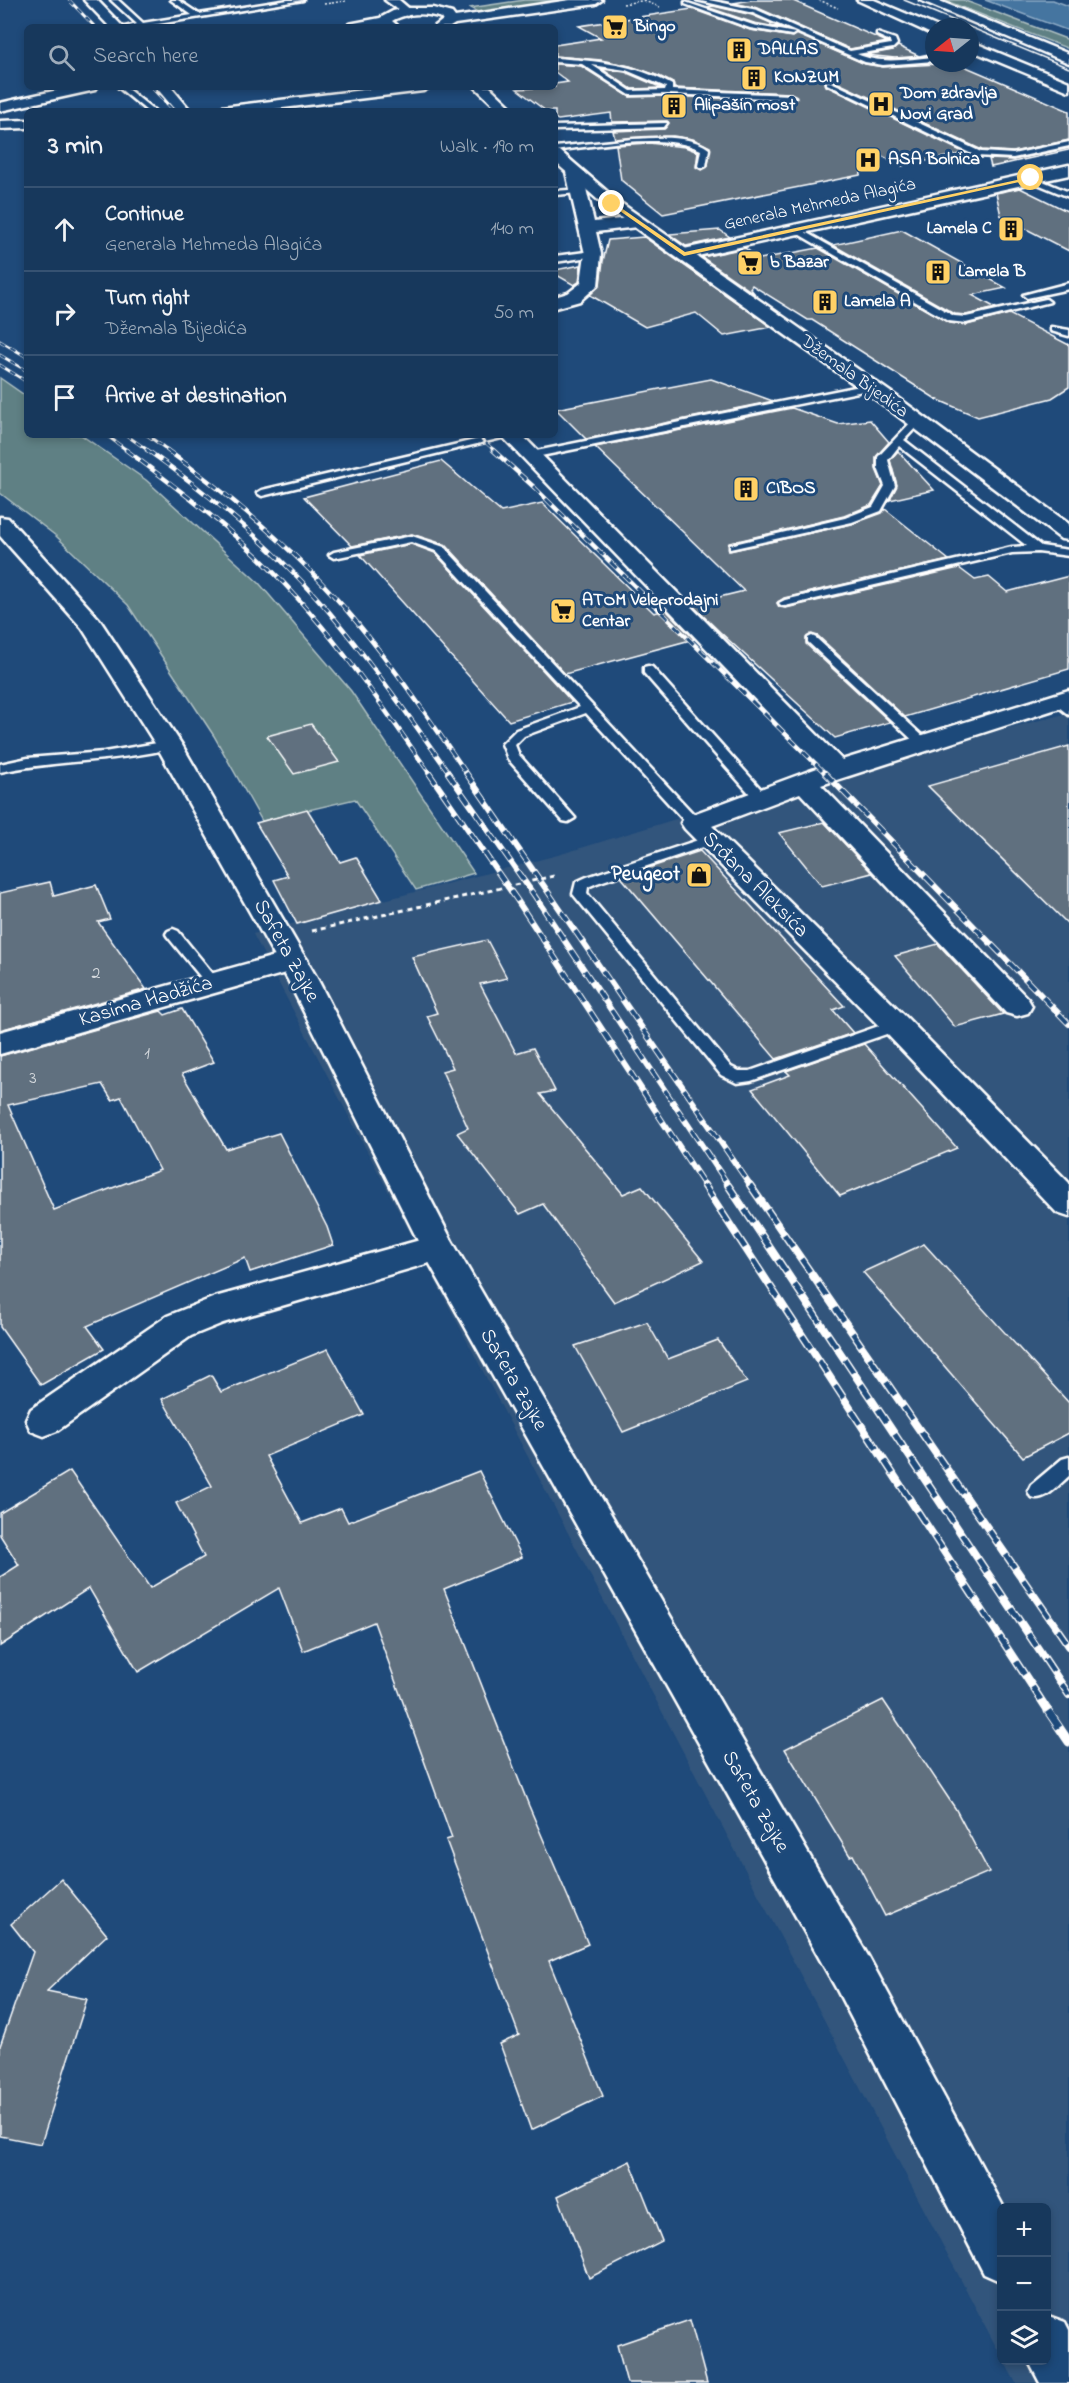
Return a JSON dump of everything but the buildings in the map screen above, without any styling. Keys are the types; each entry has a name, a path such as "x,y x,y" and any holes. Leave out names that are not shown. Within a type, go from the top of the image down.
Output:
{"street":[{"path":"90,0 114,24"},
{"path":"391,0 407,12"},
{"path":"425,11 448,16 445,24 596,0"},
{"path":"863,0 925,26"},
{"path":"926,0 1069,59"},
{"path":"388,24 391,16 460,5"},
{"path":"979,49 1069,87"},
{"path":"0,107 76,90"},
{"path":"166,90 181,108"},
{"path":"247,108 398,90"},
{"path":"486,90 505,108"},
{"path":"0,125 24,124"},
{"name":"Džemala Bijedića","path":"558,157 637,222 870,387 1069,534"},
{"name":"Generala Mehmeda Alagića","path":"684,254 1069,170"},
{"path":"558,302 574,297 589,285 593,254 574,172"},
{"path":"587,228 637,222"},
{"path":"513,438 837,770"},
{"name":"Safeta Zajke","path":"0,523 91,624 169,745 293,961 438,1248 852,1972 997,2247"},
{"name":"Srđana Aleksića","path":"1065,703 837,770 762,799 702,831 896,1025 1069,1204"},
{"path":"805,783 1017,1006"},
{"name":"Kasima Hadžića","path":"0,1043 293,961"},
{"path":"44,1420 179,1326 197,1318 438,1248"},
{"path":"1051,2349 1068,2383"}],"lane":[{"path":"114,0 141,24"},
{"path":"174,0 198,16"},
{"path":"148,24 300,0"},
{"path":"807,39 791,32 752,27 687,3 700,0 755,11 867,61 883,63 925,61"},
{"path":"850,53 891,47 894,44 893,40 879,34"},
{"path":"558,60 622,65 648,73 670,86 668,92"},
{"path":"583,62 630,93 668,92 791,97"},
{"path":"829,83 991,158 1069,144"},
{"path":"125,90 147,108"},
{"path":"558,128 664,125"},
{"path":"558,149 641,141 698,143 705,149 702,166"},
{"path":"1031,178 1069,195"},
{"path":"558,193 578,191"},
{"path":"798,230 952,319 966,320 1046,302"},
{"path":"558,259 593,254"},
{"path":"1011,299 1069,286"},
{"path":"944,314 965,309"},
{"path":"1054,329 1069,333"},
{"path":"531,455 870,387"},
{"path":"734,547 848,520 877,509 890,486 882,459 886,450 900,442 916,422"},
{"path":"262,493 497,438"},
{"path":"900,442 1038,549"},
{"path":"334,555 412,539 440,549 702,831 581,885 580,894 726,1071 737,1077 751,1076 896,1025"},
{"path":"785,603 1012,550 1038,549 1069,553"},
{"path":"812,640 923,743"},
{"path":"648,670 762,799"},
{"path":"568,818 513,756 508,744 520,733 589,708"},
{"path":"0,768 28,762 104,756 169,745"},
{"path":"173,934 213,983"},
{"path":"1038,1491 1069,1465"}],"path":[{"path":"644,0 660,8"},
{"path":"312,931 554,876"}],"shaded area":[{"path":"985,0 1053,0 1069,6 1069,31"},
{"path":"1069,713 1069,2383 1016,2383 1006,2365 1051,2365 1051,2203 997,2203 997,2348 253,934 558,855 837,770"}],"green space":[{"path":"524,0 572,0 481,14 470,8"},
{"path":"944,0 963,0 1069,40 1069,49"},
{"path":"0,378 24,395 24,438 85,438 146,480 259,583 351,691 474,873 416,890 355,799 262,821 214,736 128,605 56,536 0,493"}],"tram line":[{"path":"904,0 1069,68"}],"railway":[{"path":"69,0 92,24"},
{"path":"154,90 171,108"},
{"path":"0,341 24,355"},
{"path":"0,355 24,369"},
{"path":"0,365 24,380"},
{"path":"110,438 128,451"},
{"path":"130,438 149,451"},
{"path":"151,438 169,451"},
{"path":"480,438 495,451"},
{"path":"126,450 210,514 257,556 305,606 349,660 430,774"},
{"path":"147,450 244,526 311,591 377,672 450,774"},
{"path":"167,450 266,528 312,572 369,638 467,774"},
{"path":"493,450 535,488 825,773"},
{"path":"429,773 517,900 705,1186"},
{"path":"448,773 534,895 729,1186"},
{"path":"466,773 751,1186"},
{"path":"825,773 1069,1024"},
{"path":"704,1185 1049,1712"},
{"path":"728,1185 1069,1695"},
{"path":"750,1185 1069,1646"},
{"path":"1048,1711 1069,1742"}],"place":[{"name":"Bingo","path":"615,27"},
{"name":"DALLAS","path":"739,50"},
{"name":"KONZUM","path":"754,78"},
{"name":"Dom zdravlja Novi Grad","path":"881,104"},
{"name":"Alipašin most","path":"674,106"},
{"name":"ASA Bolnica","path":"868,160"},
{"name":"Lamela C","path":"1011,229"},
{"name":"b Bazar","path":"750,263"},
{"name":"Lamela B","path":"938,272"},
{"name":"Lamela A","path":"825,302"},
{"name":"CIBOS","path":"746,489"},
{"name":"ATOM Veleprodajni Centar","path":"563,611"},
{"name":"Peugeot","path":"699,875"}],"route":[{"path":"612,204 684,254 1031,178"}]}
